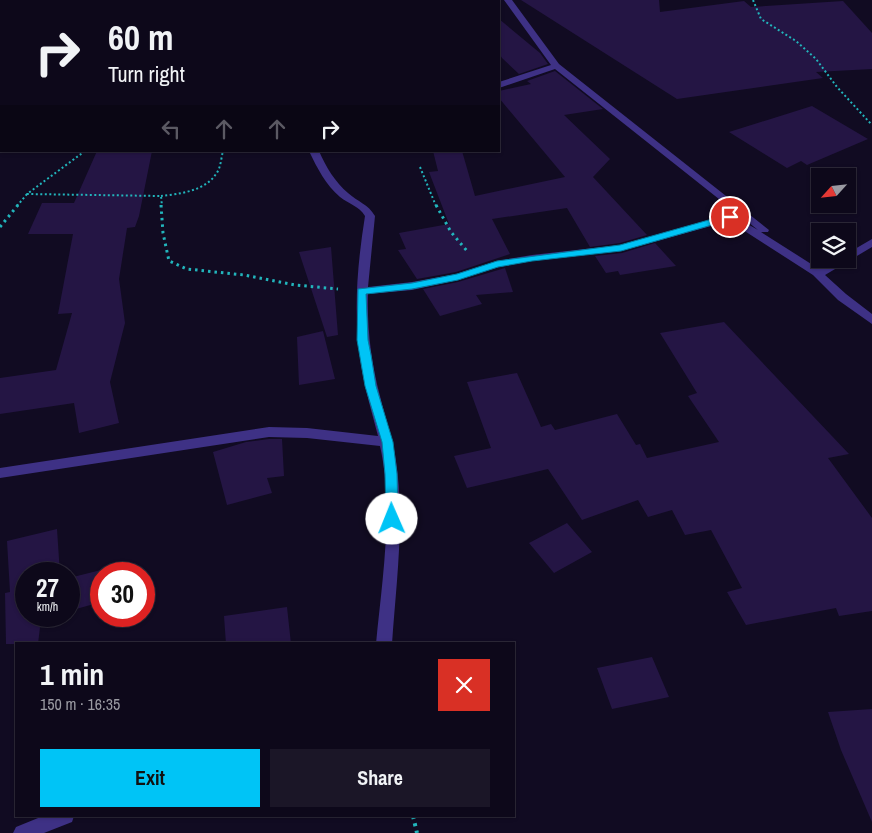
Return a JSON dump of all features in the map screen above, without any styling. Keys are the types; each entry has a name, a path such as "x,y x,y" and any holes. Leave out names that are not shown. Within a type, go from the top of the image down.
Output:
{"street":[{"path":"508,0 556,66 819,274 842,297 872,320"},
{"path":"500,85 556,66"},
{"path":"315,152 338,189 349,199 364,205 370,216 363,258 361,291 363,340 371,386 387,442 391,474 393,534 384,642"},
{"path":"361,291 412,286 458,277 484,268 532,258 621,248 730,217 819,274"},
{"path":"856,252 872,242"},
{"path":"819,274 829,268"},
{"path":"0,473 269,432 307,432 387,442"},
{"path":"22,833 63,817"}],"path":[{"path":"753,0 761,19 796,41 816,59 837,87 872,125"},
{"path":"0,227 27,194 85,152"},
{"path":"27,194 161,196 180,194 200,188 217,174 223,152"},
{"path":"420,167 433,201 453,238 484,268"},
{"path":"161,196 163,233 169,261 187,269 244,275 296,285 361,291"},
{"path":"413,817 417,833"}],"building":[{"path":"521,0 659,0 660,12 744,1 751,7 843,1 872,33 872,69 816,72 823,78 677,99"},
{"path":"500,20 540,53 548,64 519,74 500,55"},
{"path":"555,71 603,109 564,115 610,159 593,177 647,235 620,243 590,247 567,208 492,219 510,254 456,272 417,279 398,250 406,249 399,233 449,224 429,172 438,171 433,152 462,152 475,196 565,177 500,99 500,91 531,84 527,81"},
{"path":"812,106 868,139 807,165 801,161 787,168 729,132"},
{"path":"97,152 152,152 139,216 135,227 127,228 119,279 125,323 110,382 119,423 79,433 74,403 0,414 0,378 56,370 72,313 58,314 73,234 28,234 42,203 74,203"},
{"path":"655,243 676,266 620,275 618,271 606,273 595,256 622,253"},
{"path":"331,247 338,335 327,337 299,252"},
{"path":"505,268 513,292 476,295 482,304 440,316 423,289 458,282"},
{"path":"724,322 849,454 828,458 872,518 872,611 839,616 836,608 746,625 727,592 742,588 711,530 685,535 672,510 648,517 638,500 582,520 548,469 467,488 454,456 491,448 467,382 517,373 541,427 551,424 555,430 617,414 636,445 640,444 647,458 719,442 688,396 697,393 660,333"},
{"path":"323,331 335,379 299,385 297,337"},
{"path":"282,439 284,476 267,478 272,493 227,505 213,452 246,442"},
{"path":"567,523 592,552 554,573 529,543"},
{"path":"57,529 59,562 15,562 15,627 40,627 38,642 6,644 5,593 10,592 7,541"},
{"path":"90,573 90,605 80,608 80,575"},
{"path":"287,607 291,642 226,642 224,616"},
{"path":"652,657 669,697 612,709 597,668"},
{"path":"872,709 872,822 841,750 828,712"}],"route":[{"path":"392,519 391,474 387,442 371,386 365,355 361,291 412,286 458,277 497,264 532,258 621,248 730,217"}]}
